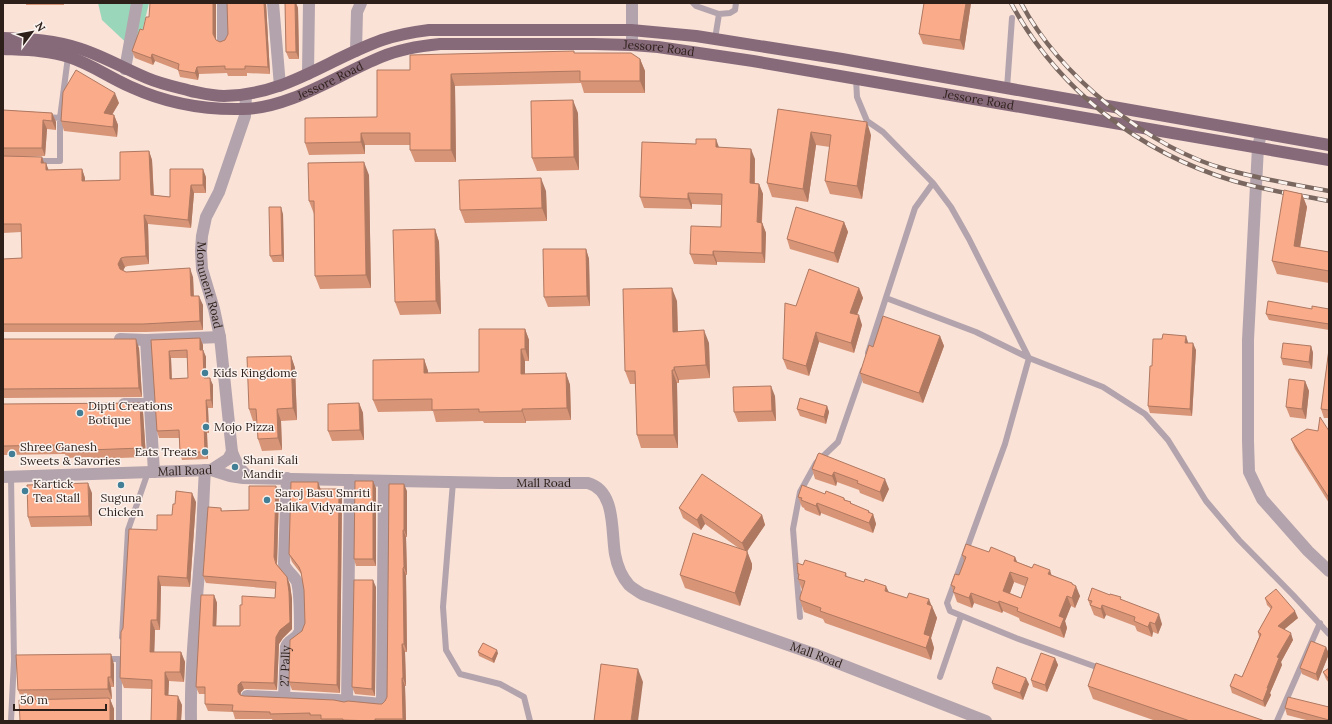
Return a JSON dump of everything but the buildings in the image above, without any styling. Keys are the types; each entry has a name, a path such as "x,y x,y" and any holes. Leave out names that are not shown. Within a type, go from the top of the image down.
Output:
{"main road":[{"name":"Jessore Road","path":"3,38 54,41 81,49 148,79 196,92 221,96 246,95 280,86 356,51 401,34 429,30 631,30 715,39 842,59 1329,145"},
{"name":"Jessore Road","path":"3,49 46,52 68,57 86,64 132,88 154,96 181,103 210,108 246,109 267,106 288,100 381,57 418,46 440,44 593,44 658,47 700,52 1329,160"}],"street":[{"path":"125,68 137,3"},
{"path":"223,3 223,41"},
{"path":"273,3 280,86"},
{"path":"308,74 309,3"},
{"path":"632,3 632,45"},
{"path":"356,51 358,6"},
{"name":"Monunent Road","path":"246,95 245,116 219,192 206,217 201,251 202,269 214,308 220,337 232,452 238,466 248,478"},
{"path":"1261,134 1258,147 1248,340 1249,472 1262,499 1308,551 1329,571"},
{"path":"187,270 202,269"},
{"path":"106,339 146,340 220,337"},
{"path":"146,340 150,404 151,472"},
{"path":"111,404 150,404"},
{"path":"191,721 191,676 208,470 228,460 232,452"},
{"name":"Mall Road","path":"7,477 208,470 248,478 454,482 577,482 593,485 603,492 607,500 610,509 615,554 618,566 626,581 635,590 642,594 817,654 986,721"},
{"name":"27 Pally","path":"284,698 286,647 289,642 297,637 300,631 298,585 293,575 288,571 284,564 288,478"},
{"path":"347,702 350,480"},
{"path":"247,696 337,700 382,704 384,481"}],"lane":[{"path":"693,3 696,6 719,14 730,13 735,10 736,3"},
{"path":"715,39 719,14"},
{"path":"1007,88 1012,18"},
{"path":"31,161 60,161 60,118 68,57"},
{"path":"856,79 857,97 867,121 883,132 933,183 951,208 969,239 1029,358 1004,444 947,603 950,611 1016,638 1106,670"},
{"path":"39,117 60,118"},
{"path":"867,358 915,208 933,183"},
{"path":"886,298 976,332 1029,358 1103,387 1145,414 1168,440 1211,507 1239,540 1329,634"},
{"path":"800,617 793,529 800,492 816,463 838,442 864,365"},
{"path":"122,638 128,530 151,472"},
{"path":"7,477 14,660 11,721"},
{"path":"454,482 443,607 446,650 460,674 500,684 524,697 530,721"},
{"path":"940,677 961,616"},
{"path":"1277,721 1320,623"},
{"path":"96,659 119,659 119,721"},
{"path":"14,660 21,660"},
{"path":"111,704 119,704"},
{"path":"12,705 19,705"}],"green space":[{"path":"98,3 149,3 143,28 134,50 102,20"}],"railway":[{"path":"1011,3 1030,34 1052,64 1077,90 1105,114 1135,135 1166,154 1199,169 1234,181 1270,190 1329,201"},
{"path":"1021,3 1038,30 1059,57 1083,82 1109,106 1138,127 1167,145 1198,160 1228,170 1265,179 1329,191"}],"place":[{"name":"Kids Kingdome","path":"205,373"},
{"name":"Dipti Creations Botique","path":"80,413"},
{"name":"Mojo Pizza","path":"206,427"},
{"name":"Eats Treats","path":"205,452"},
{"name":"Shree Ganesh Sweets & Savories","path":"12,454"},
{"name":"Shani Kali Mandir","path":"235,467"},
{"name":"Suguna Chicken","path":"121,485"},
{"name":"Kartick Tea Stall","path":"25,491"},
{"name":"Saroj Basu Smriti Balika Vidyamandir","path":"267,500"}]}
